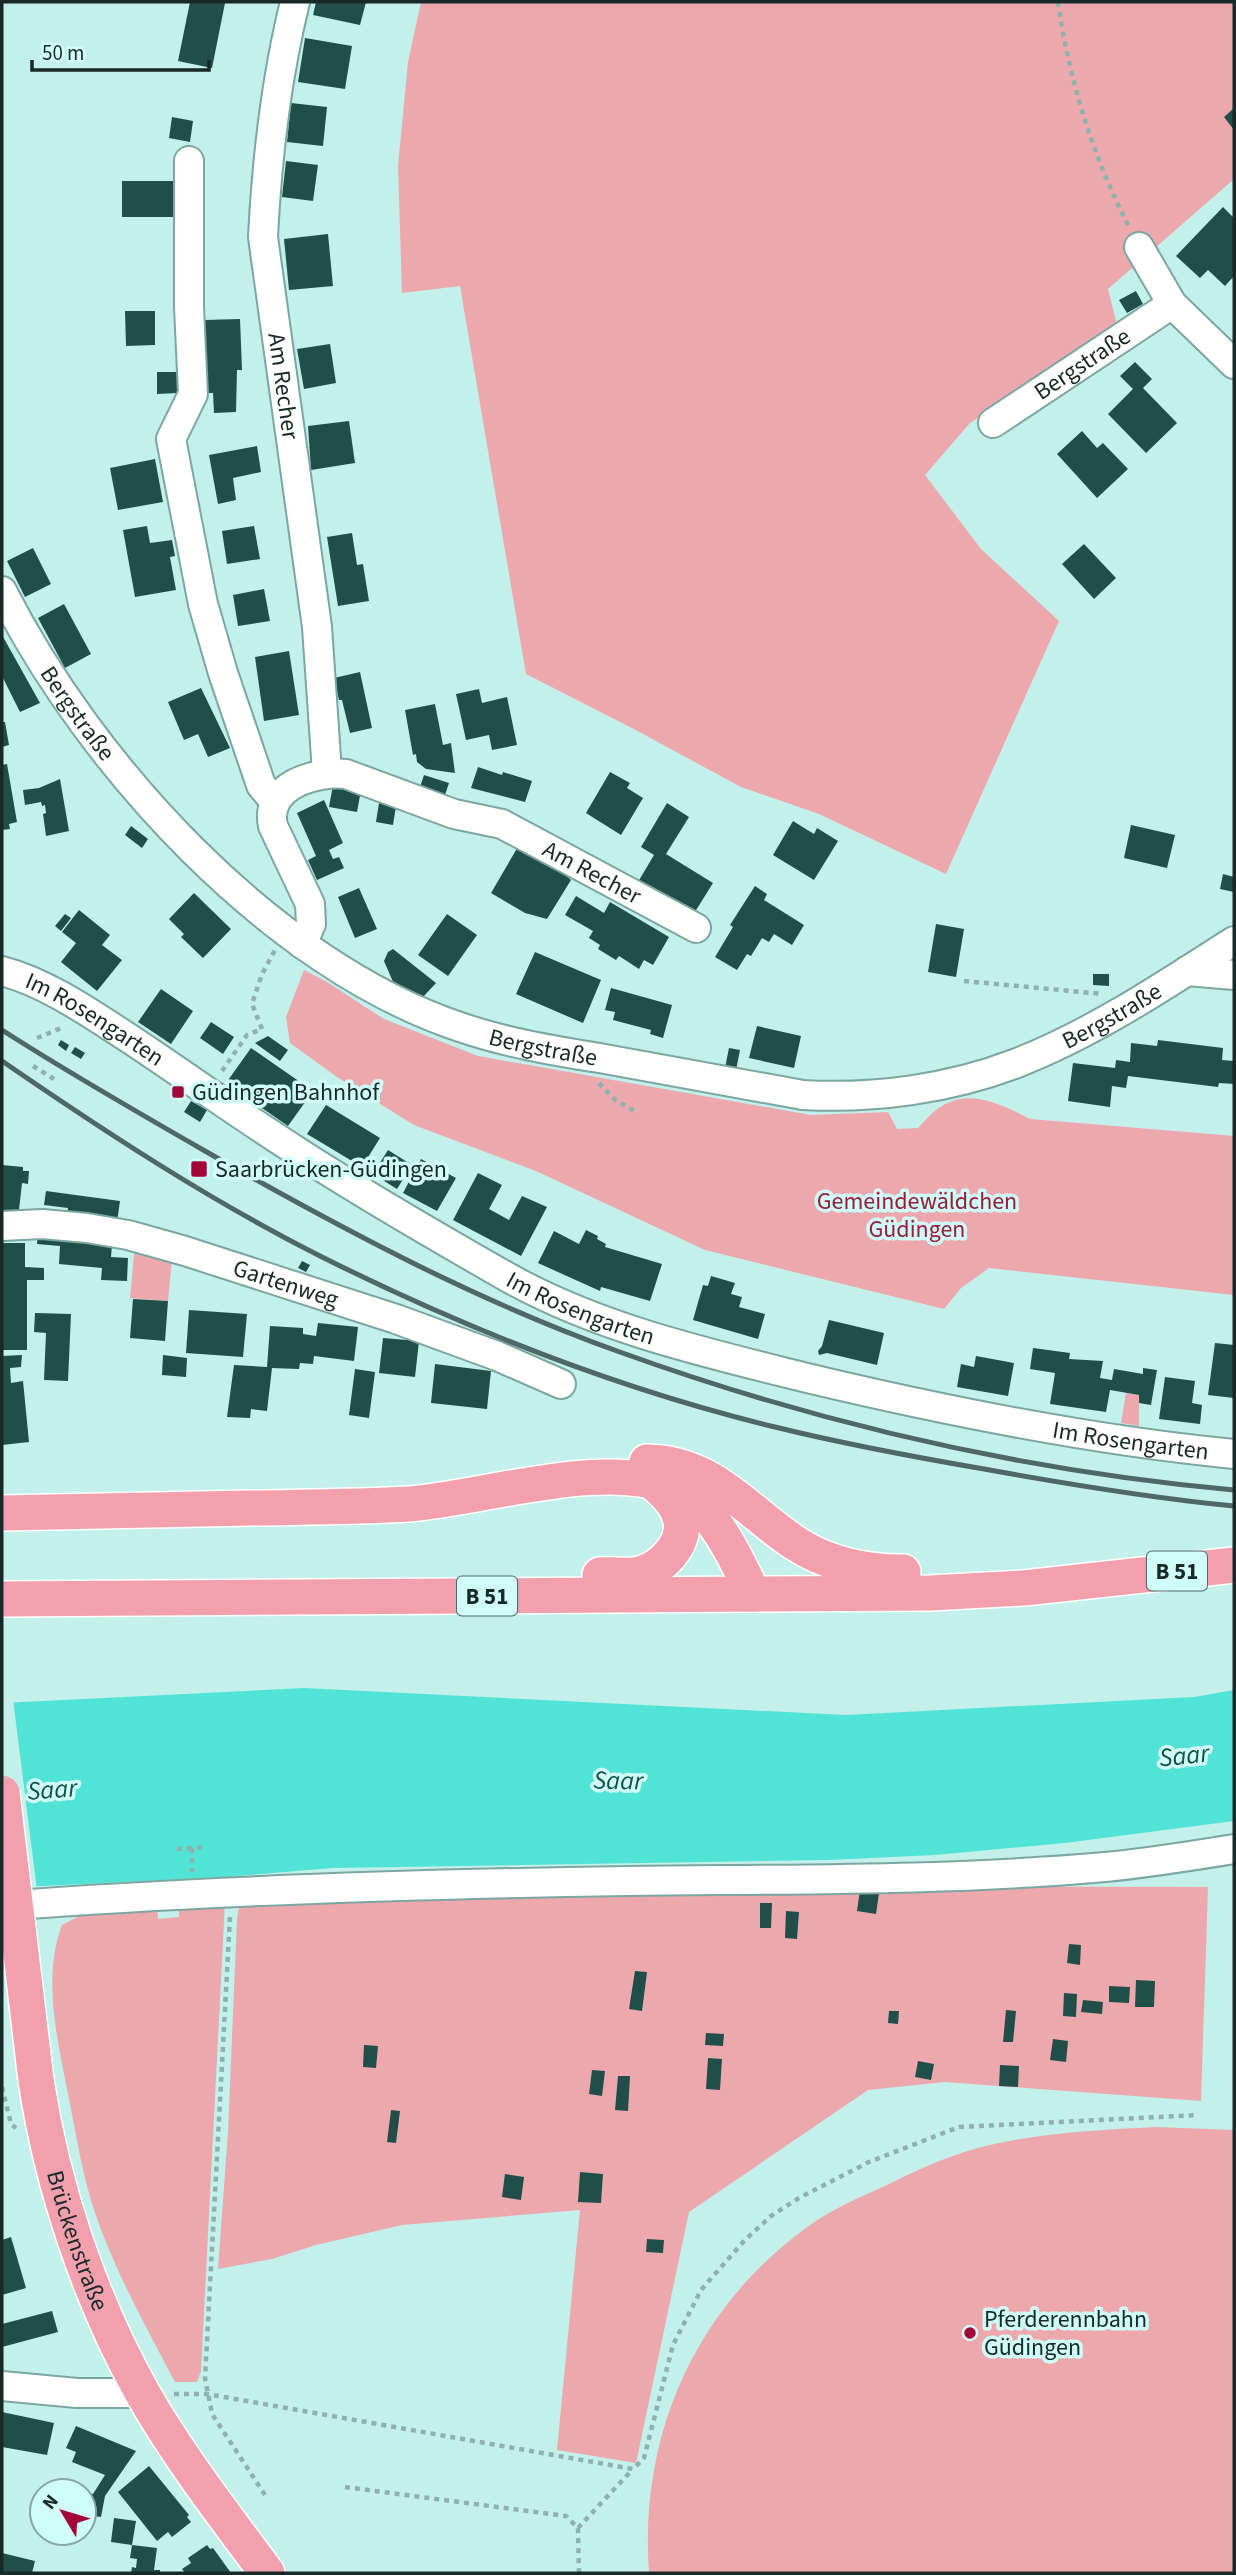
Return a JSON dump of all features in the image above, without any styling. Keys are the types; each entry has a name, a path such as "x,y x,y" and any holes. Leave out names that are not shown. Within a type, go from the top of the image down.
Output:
{"main road":[{"path":"587,1478 612,1465 628,1461 677,1465 698,1472 719,1484 795,1543 815,1555 851,1568 892,1572 1018,1569 1120,1578"},
{"path":"2,1513 412,1504 587,1478 632,1477 674,1488 687,1495 726,1541 753,1594"},
{"path":"220,1598 270,1580 639,1574 659,1566 672,1552 681,1534 681,1521 675,1506 667,1494 653,1482"},
{"name":"B 51","path":"2,1599 930,1593 1024,1588 1234,1565"},
{"name":"Brückenstraße","path":"2,1793 36,2080 44,2128 77,2243 116,2339 143,2393 187,2463 267,2573"}],"street":[{"name":"Am Recher","path":"295,2 284,46 275,103 266,178 264,237 317,627 327,772 346,774 454,814 502,824 696,928"},
{"path":"189,161 189,307 193,394 171,439 203,604 216,650 261,785 275,802"},
{"path":"1139,247 1172,304 1234,364"},
{"name":"Bergstraße","path":"993,423 1172,304"},
{"name":"Bergstraße","path":"2,591 44,665 108,756 288,946 460,1028 589,1056 803,1095 839,1097 921,1088 1015,1064 1095,1026 1234,941"},
{"path":"288,946 309,932 312,915 310,904 271,814 282,791 316,774 327,772"},
{"name":"Im Rosengarten","path":"2,971 61,996 209,1091 295,1151 512,1279 581,1311 637,1332 693,1348 858,1390 1081,1435 1234,1454"},
{"path":"1187,971 1234,975"},
{"name":"Gartenweg","path":"2,1226 42,1224 87,1228 176,1248 396,1318 497,1356 561,1384"},
{"path":"2,1906 231,1892 583,1882 844,1879 1063,1870 1149,1862 1234,1849"},
{"path":"2,2386 77,2393 143,2393"}],"path":[{"path":"1058,2 1064,43 1082,116 1119,208 1139,247"},
{"path":"217,1078 247,1035 262,1029 253,1004 262,974 288,946"},
{"path":"964,981 1095,992"},
{"path":"37,1038 64,1027"},
{"path":"33,1066 54,1079"},
{"path":"615,1100 638,1112"},
{"path":"177,1849 206,1847"},
{"path":"231,1892 205,2378 212,2414 265,2495"},
{"path":"2,2087 11,2124 21,2131"},
{"path":"578,2528 644,2458 673,2345 701,2290 744,2240 771,2216 799,2198 869,2162 959,2127 1198,2115"},
{"path":"207,2394 633,2469"},
{"path":"345,2487 566,2516 578,2528 579,2573"}],"green space":[{"path":"421,2 1234,2 1234,179 1108,289 1118,329 970,423 925,475 981,549 1059,621 946,874 819,814 741,787 526,674 460,286 402,293 398,166 408,62"},
{"name":"Gemeindewäldchen Güdingen","path":"304,970 384,1019 478,1056 811,1115 888,1112 897,1129 918,1128 942,1106 964,1098 986,1100 1030,1119 1234,1136 1234,1295 989,1268 961,1288 944,1309 705,1250 536,1171 414,1125 337,1077 290,1043 286,1017"},
{"path":"135,1245 172,1259 168,1301 130,1298"},
{"path":"1126,1393 1139,1395 1139,1426 1121,1423"},
{"path":"881,1886 1208,1887 1201,2101 945,2082 868,2090 689,2212 636,2463 557,2450 580,2210 402,2225 316,2245 272,2259 218,2269 240,1902"},
{"path":"225,1902 201,2371 197,2382 175,2382 121,2277 91,2199 57,2037 52,1991 53,1968 62,1925 85,1913 157,1907 158,1919 179,1917 179,1905"},
{"name":"Pferderennbahn Güdingen","path":"1156,2127 1234,2130 1234,2573 649,2573 648,2522 654,2473 665,2425 682,2380 704,2337 733,2297 767,2261 806,2228 834,2210 954,2156 1000,2143 1044,2136"}],"water":[{"name":"Saar","path":"304,1688 846,1715 1194,1697 1234,1690 1234,1821 1065,1843 935,1855 829,1860 333,1868 225,1877 2,1888 2,1703"}],"pier":[{"path":"2,1699 13,1699 37,1890 2,1892"}],"building":[{"path":"190,2 225,3 212,68 178,61"},
{"path":"316,2 366,2 360,25 313,15"},
{"path":"305,38 352,46 345,89 298,82"},
{"path":"291,103 327,107 323,146 287,142"},
{"path":"1234,108 1234,130 1224,117"},
{"path":"172,117 193,121 190,142 169,138"},
{"path":"286,161 318,165 313,201 282,197"},
{"path":"122,181 176,181 176,217 122,217"},
{"path":"1223,207 1234,218 1234,276 1225,286 1208,270 1200,278 1176,256"},
{"path":"328,234 333,286 289,290 284,239"},
{"path":"1136,291 1143,304 1127,313 1119,300"},
{"path":"125,311 155,311 155,345 126,346"},
{"path":"240,319 242,370 237,370 236,412 214,413 213,393 207,393 204,320"},
{"path":"330,344 336,383 304,389 297,349"},
{"path":"1135,362 1152,379 1143,388 1177,423 1146,453 1108,414 1133,389 1120,376"},
{"path":"157,372 177,372 177,393 157,394"},
{"path":"349,421 355,463 311,470 308,426"},
{"path":"1082,431 1097,448 1103,443 1128,469 1097,498 1057,454"},
{"path":"257,446 261,472 233,478 236,500 218,504 209,455"},
{"path":"155,459 163,502 118,510 110,468"},
{"path":"147,526 150,543 172,540 175,556 170,557 176,590 135,597 123,530"},
{"path":"254,526 260,559 227,564 222,531"},
{"path":"352,533 357,565 363,564 369,601 338,606 327,537"},
{"path":"1084,544 1116,578 1094,599 1062,564"},
{"path":"33,548 51,584 25,597 7,561"},
{"path":"264,589 270,621 238,626 233,595"},
{"path":"64,604 91,654 65,668 38,618"},
{"path":"2,635 40,703 20,712 2,676"},
{"path":"289,651 299,715 264,721 255,657"},
{"path":"360,672 372,728 350,733 334,678"},
{"path":"201,688 230,748 208,757 198,734 184,740 168,702"},
{"path":"479,689 482,703 507,697 517,745 492,750 489,735 466,740 456,694"},
{"path":"435,704 443,745 451,743 455,773 426,769 417,762 416,754 413,755 405,710"},
{"path":"2,722 5,722 9,745 2,747"},
{"path":"7,764 17,822 9,824 10,829 2,830 2,765"},
{"path":"478,767 532,781 525,802 471,788"},
{"path":"610,772 630,783 627,788 643,798 621,835 586,813"},
{"path":"424,775 449,783 445,795 420,787"},
{"path":"60,779 69,831 46,836 43,814 46,813 45,805 42,806 41,802 25,805 23,790 39,788"},
{"path":"333,785 361,790 357,812 329,807"},
{"path":"324,800 343,843 329,850 333,859 339,857 344,868 317,880 308,860 316,856 297,813"},
{"path":"379,803 396,806 393,825 376,822"},
{"path":"667,803 689,817 666,854 713,883 693,915 638,882 654,855 641,847"},
{"path":"793,821 814,834 817,828 838,841 814,880 773,855"},
{"path":"1131,825 1175,835 1167,868 1124,858"},
{"path":"131,826 148,839 142,848 125,835"},
{"path":"519,845 552,863 571,880 547,919 525,913 491,893"},
{"path":"1223,874 1234,877 1234,892 1220,889"},
{"path":"755,886 767,894 764,900 804,925 792,945 774,934 769,942 762,938 751,956 747,954 737,970 715,957 733,927 730,925"},
{"path":"359,888 377,929 355,938 338,897"},
{"path":"194,893 231,929 203,958 181,937 184,934 169,919"},
{"path":"576,896 604,913 610,902 669,937 653,965 644,960 639,969 619,956 616,960 598,949 600,945 589,938 593,931 565,915"},
{"path":"79,910 110,935 102,945 122,960 97,991 61,962 76,943 62,932"},
{"path":"65,914 71,918 61,931 55,926"},
{"path":"447,914 477,935 448,976 418,955"},
{"path":"936,924 964,929 956,977 928,972"},
{"path":"393,949 436,983 423,997 394,984 384,961 388,952"},
{"path":"535,952 601,980 583,1023 516,994"},
{"path":"1093,974 1109,974 1109,986 1093,985"},
{"path":"611,988 672,1005 663,1038 650,1034 651,1030 613,1020 615,1012 605,1010"},
{"path":"161,989 193,1011 171,1044 138,1022"},
{"path":"211,1022 234,1037 223,1054 200,1038"},
{"path":"757,1026 801,1036 794,1068 749,1058"},
{"path":"268,1036 288,1050 280,1061 255,1043"},
{"path":"61,1040 69,1045 66,1051 58,1045"},
{"path":"1158,1040 1223,1048 1222,1060 1234,1061 1234,1084 1219,1083 1218,1087 1128,1076 1126,1088 1112,1086 1110,1107 1068,1101 1073,1063 1115,1068 1116,1060 1130,1062 1131,1043 1157,1046"},
{"path":"75,1047 85,1053 81,1059 71,1053"},
{"path":"251,1048 313,1091 288,1126 226,1083"},
{"path":"729,1048 740,1050 736,1070 725,1068"},
{"path":"191,1101 207,1110 200,1122 184,1112"},
{"path":"326,1105 380,1138 362,1167 307,1134"},
{"path":"388,1150 412,1165 397,1189 373,1174"},
{"path":"421,1159 456,1178 437,1211 403,1193"},
{"path":"2,1165 23,1167 23,1171 29,1171 28,1184 22,1183 18,1219 2,1217"},
{"path":"478,1173 502,1185 489,1209 509,1220 522,1196 547,1207 521,1256 453,1220"},
{"path":"46,1191 120,1201 117,1222 67,1215 68,1208 44,1205"},
{"path":"586,1230 598,1236 597,1239 606,1244 605,1247 662,1264 650,1301 601,1287 600,1291 538,1263 554,1231 579,1244"},
{"path":"38,1231 61,1232 60,1241 112,1245 111,1257 128,1258 127,1281 101,1280 102,1268 59,1264 60,1246 37,1244"},
{"path":"2,1243 25,1243 25,1267 44,1268 44,1280 27,1280 27,1350 2,1350"},
{"path":"302,1261 310,1265 306,1272 298,1268"},
{"path":"711,1276 735,1283 731,1294 742,1297 739,1307 765,1314 758,1339 693,1320 703,1285 708,1286"},
{"path":"133,1299 168,1301 165,1341 130,1338"},
{"path":"189,1310 247,1314 243,1357 186,1353"},
{"path":"35,1313 71,1314 68,1381 44,1380 46,1333 34,1332"},
{"path":"829,1320 884,1333 877,1365 827,1353 819,1355"},
{"path":"318,1323 358,1327 354,1361 314,1356 313,1364 300,1363 299,1369 272,1368 267,1411 251,1409 250,1418 227,1417 234,1365 267,1367 270,1326 303,1328 303,1334 316,1336"},
{"path":"383,1338 419,1341 415,1377 379,1373"},
{"path":"1215,1343 1234,1345 1234,1398 1208,1395"},
{"path":"1033,1348 1070,1353 1069,1359 1103,1361 1100,1378 1112,1380 1114,1369 1143,1374 1143,1368 1157,1370 1151,1405 1139,1403 1139,1395 1110,1390 1106,1412 1050,1404 1055,1373 1030,1369"},
{"path":"22,1355 21,1367 10,1368 11,1383 23,1381 29,1442 2,1445 2,1356"},
{"path":"163,1355 187,1358 186,1377 162,1375"},
{"path":"976,1356 1014,1363 1008,1396 957,1387 961,1364 974,1367"},
{"path":"435,1364 491,1371 487,1409 431,1403"},
{"path":"355,1369 375,1372 369,1418 349,1415"},
{"path":"1165,1377 1195,1381 1192,1403 1202,1405 1200,1424 1159,1419"},
{"path":"860,1890 879,1893 876,1914 857,1911"},
{"path":"760,1903 772,1903 771,1928 760,1928"},
{"path":"786,1911 799,1912 797,1939 785,1938"},
{"path":"1069,1944 1081,1945 1080,1965 1067,1963"},
{"path":"635,1971 647,1972 642,2011 629,2009"},
{"path":"1136,1980 1155,1981 1154,2007 1135,2007"},
{"path":"1109,1986 1130,1987 1129,2003 1109,2002"},
{"path":"1064,1993 1077,1994 1076,2017 1063,2016"},
{"path":"1083,2000 1103,2002 1102,2014 1081,2012"},
{"path":"1006,2010 1016,2011 1013,2042 1003,2042"},
{"path":"889,2011 899,2011 898,2024 888,2023"},
{"path":"706,2033 724,2034 723,2046 705,2045"},
{"path":"1053,2039 1068,2041 1066,2062 1050,2060"},
{"path":"364,2045 378,2046 376,2068 363,2067"},
{"path":"708,2058 722,2059 720,2090 706,2089"},
{"path":"918,2061 934,2064 931,2080 915,2077"},
{"path":"1000,2065 1019,2066 1018,2087 999,2086"},
{"path":"592,2070 605,2071 602,2096 589,2094"},
{"path":"618,2076 630,2076 628,2111 615,2110"},
{"path":"391,2110 400,2111 396,2143 387,2142"},
{"path":"580,2172 603,2174 601,2203 578,2202"},
{"path":"505,2174 524,2177 521,2200 502,2197"},
{"path":"11,2237 26,2288 2,2295 2,2240"},
{"path":"647,2239 664,2240 663,2253 646,2252"},
{"path":"52,2311 58,2332 2,2347 2,2324"},
{"path":"2,2412 54,2423 47,2455 2,2447"},
{"path":"76,2426 136,2451 105,2496 101,2517 98,2517 98,2486 105,2475 72,2462 76,2452 66,2448"},
{"path":"149,2466 189,2515 187,2517 191,2522 172,2537 168,2532 157,2541 118,2492"},
{"path":"114,2518 136,2521 132,2545 111,2542"},
{"path":"132,2545 157,2548 154,2570 160,2570 160,2573 131,2573 132,2567 136,2568 137,2559 130,2558"},
{"path":"207,2545 210,2549 213,2548 231,2573 185,2573 182,2569 191,2563 188,2558"},
{"path":"2,2553 35,2561 32,2573 2,2573"}],"railway":[{"path":"2,1030 170,1131 369,1241 466,1289 566,1332 692,1377 844,1422 999,1457 1155,1482 1234,1490"},
{"path":"2,1061 158,1164 238,1212 320,1256 486,1332 600,1375 716,1412 853,1445 1077,1485 1234,1506"}],"place":[{"name":"Güdingen Bahnhof","path":"178,1092"},
{"name":"Saarbrücken-Güdingen","path":"199,1169"},
{"name":"Pferderennbahn Güdingen","path":"970,2333"}]}
